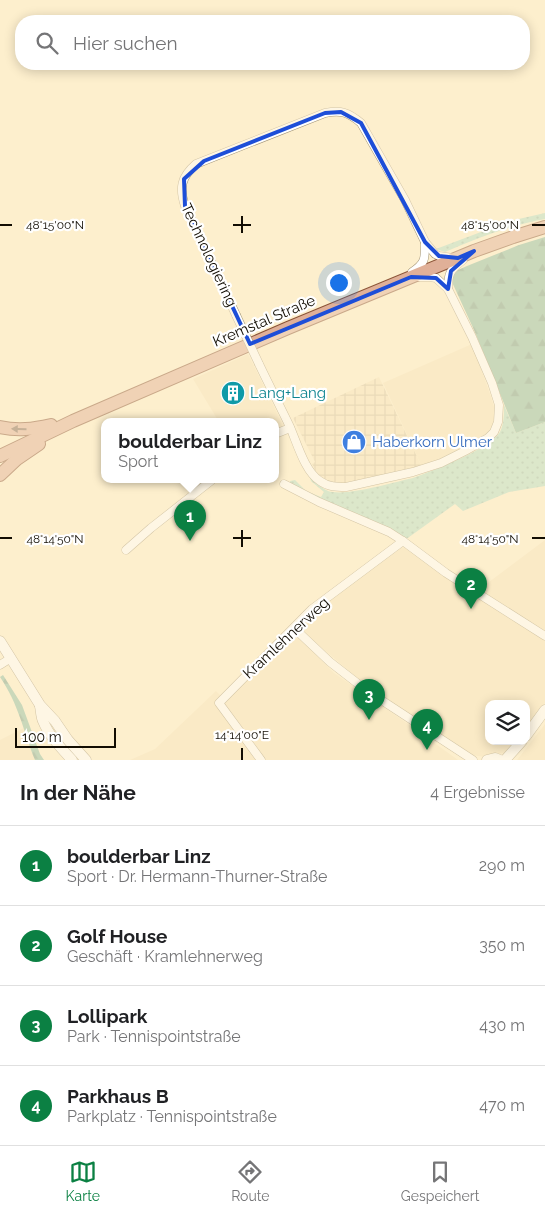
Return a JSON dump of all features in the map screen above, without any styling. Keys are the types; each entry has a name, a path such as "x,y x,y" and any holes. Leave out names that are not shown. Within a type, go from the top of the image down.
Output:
{"main road":[{"name":"Kremstal Straße","path":"0,456 69,423 242,348 474,251 545,227"},
{"path":"0,427 33,429 69,423"},
{"path":"0,475 17,459 69,423"}],"street":[{"name":"Technologiering","path":"448,289 492,383 498,405 497,427 488,438 432,466 357,485 336,487 326,485 313,475 306,464 185,206 182,197 184,178 196,164 325,114 342,112 352,115 361,123 405,200 424,242 439,256 458,258"},
{"path":"399,283 422,265 425,256 424,242"},
{"path":"448,289 448,279 451,271 474,251"},
{"path":"411,277 433,277 448,289"},
{"path":"279,432 290,428"},
{"path":"126,550 208,483"},
{"path":"284,484 319,502 389,532 446,573 545,636"},
{"name":"Kramlehnerweg","path":"262,760 219,703 312,609 403,541"},
{"path":"294,628 330,662 366,690 473,760"},
{"path":"0,641 40,705 86,760"},
{"path":"0,665 11,658"},
{"path":"40,705 43,720 48,730 72,760"},
{"path":"530,731 545,710"},
{"path":"504,760 518,745"},
{"path":"487,760 495,758 500,760"}],"highlighted area":[{"path":"341,112 361,123 425,242 439,256 458,258 474,251 451,271 448,289 436,278 411,277 250,344 185,206 184,179 204,161 325,113"}],"shaded area":[{"path":"472,344 494,407 495,414 492,426 487,433 473,443 422,467 383,383"},
{"path":"248,354 286,431 279,435 279,418 217,418 193,379"},
{"path":"379,377 422,467 352,483 337,483 326,480 317,474 312,464 315,462 293,418"},
{"path":"545,540 545,632 477,591"},
{"path":"407,547 545,639 545,703 530,724 530,700 485,700 485,745 512,745 504,753 485,757 472,755 370,689 304,631 304,624 313,614 341,591 401,548"},
{"path":"288,637 298,637 334,673 458,760 130,760 155,749 216,691 225,700"},
{"path":"545,724 545,760 517,760"},
{"path":"24,728 35,760 0,760 0,740"}],"green space":[{"path":"545,213 545,219 494,232 445,252 436,249 510,221"},
{"path":"545,237 545,422 516,433 474,330 451,280 458,270 519,245"},
{"path":"504,405 516,433 545,422 545,486 509,492 463,511 455,504 405,540 363,517 290,484 290,481 295,480 306,491 321,497 324,492 311,481 308,472 322,487 328,491 336,492 358,491 413,478 460,459 494,439 502,426"},
{"path":"3,675 22,705 44,760 35,760 16,708 0,677"}],"place":[{"name":"Lang+Lang","path":"233,393"},
{"name":"Haberkorn Ulmer","path":"354,442"},
{"name":"boulderbar Linz","path":"190,541"},
{"name":"Golf House","path":"471,609"},
{"name":"Lollipark","path":"369,720"},
{"name":"Parkhaus B","path":"427,750"}]}
